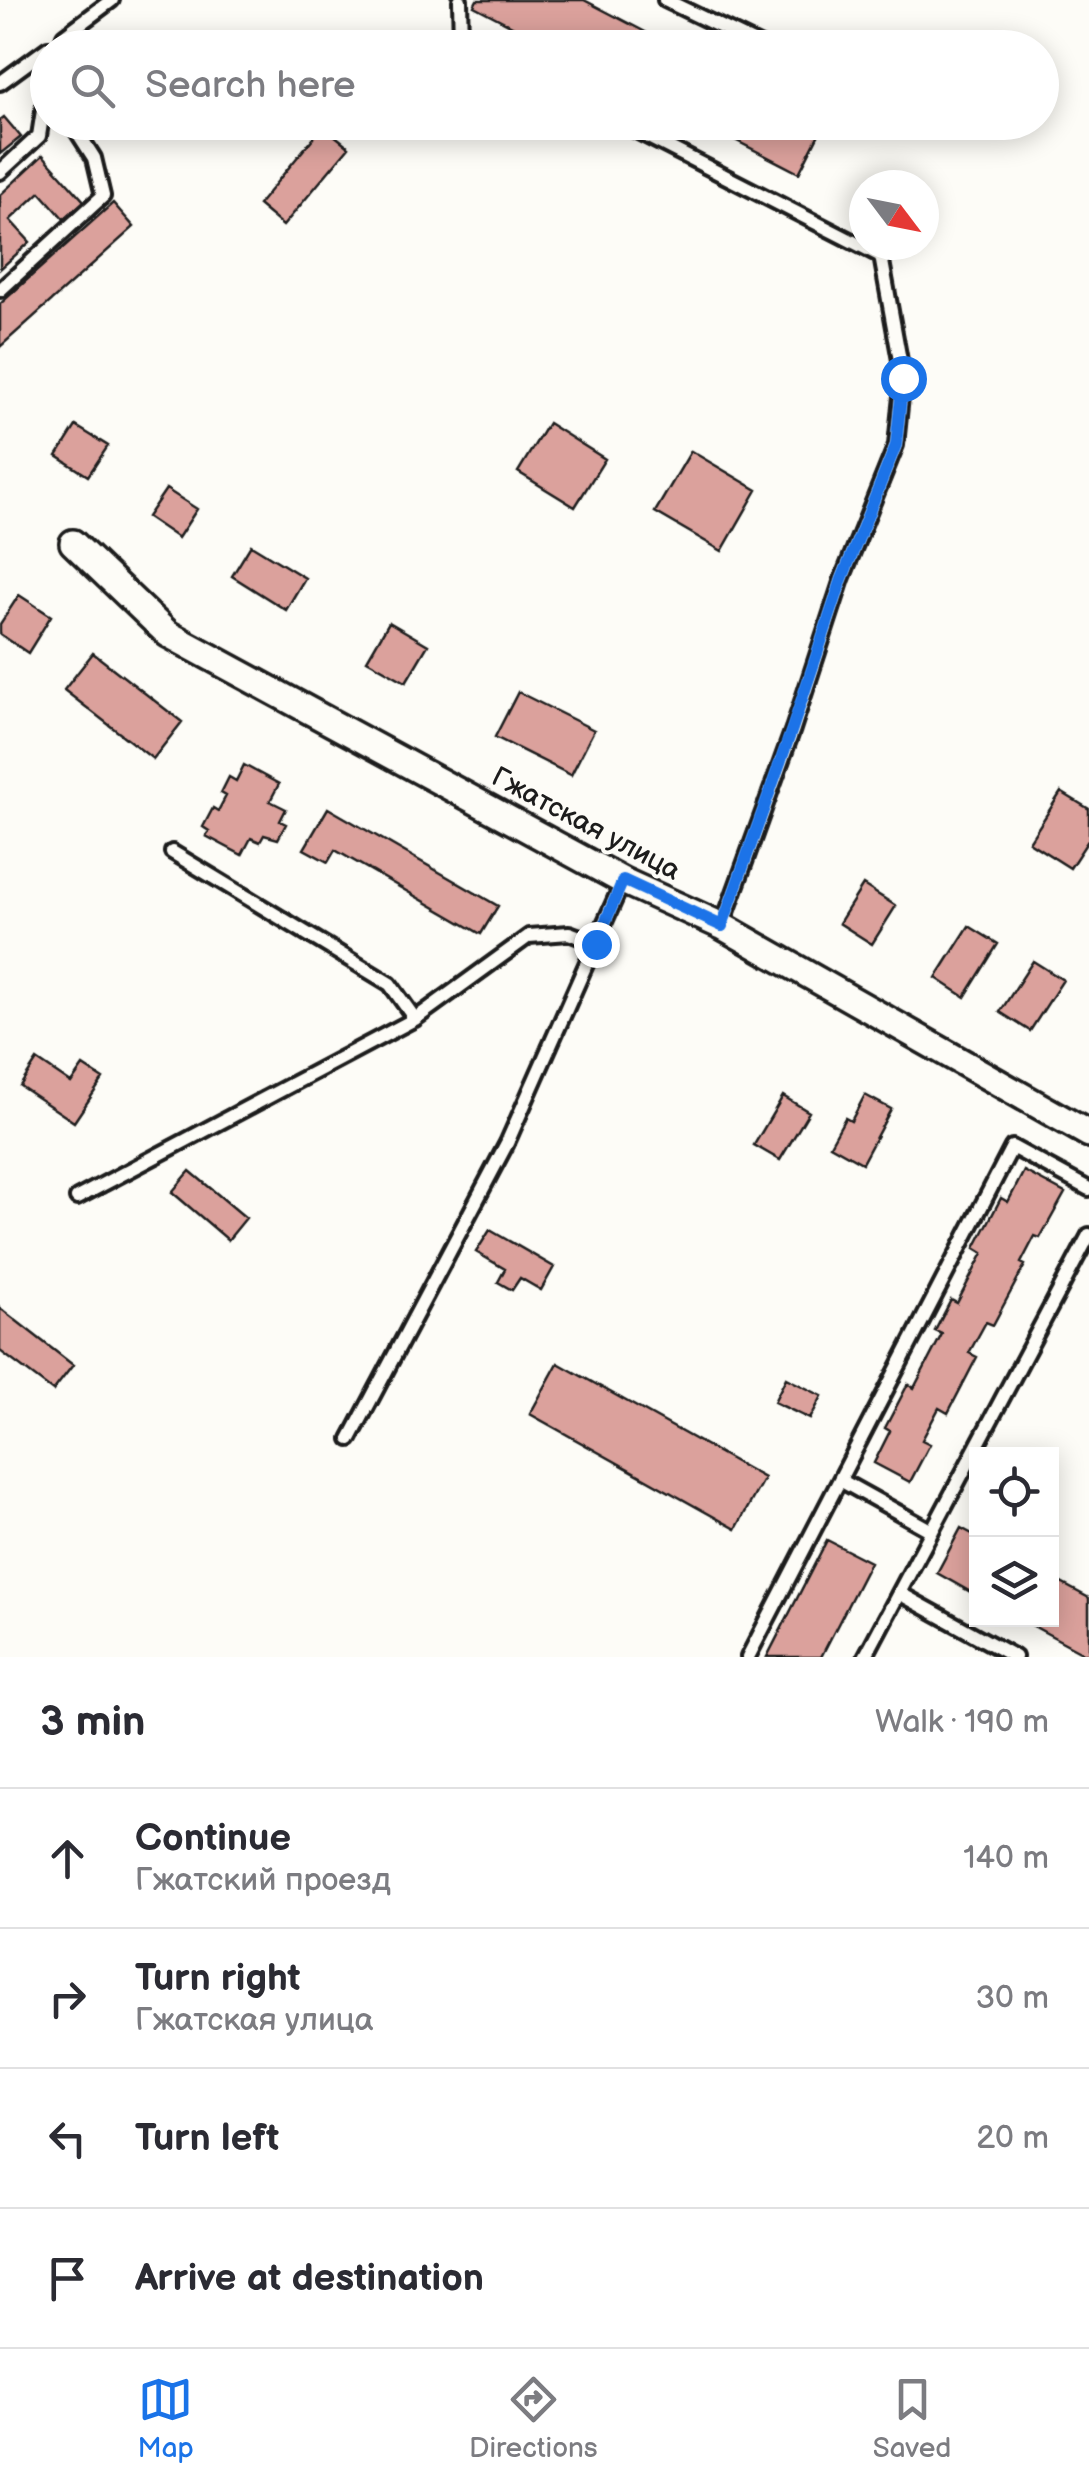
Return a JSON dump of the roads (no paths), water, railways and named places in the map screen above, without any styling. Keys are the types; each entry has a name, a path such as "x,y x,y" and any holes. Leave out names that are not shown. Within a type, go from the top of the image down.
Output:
{"street":[{"name":"Гжатская улица","path":"74,543 168,634 623,880 722,926 1089,1134"}],"lane":[{"path":"76,30 112,0"},
{"path":"460,0 460,30"},
{"path":"665,0 728,30"},
{"path":"0,84 30,62"},
{"path":"0,172 35,140"},
{"path":"0,290 103,196 94,158 82,140"},
{"path":"654,140 881,256 903,378 896,445 842,579 722,926"},
{"path":"172,852 390,984 415,1018"},
{"path":"350,1439 507,1143 623,880"},
{"path":"77,1198 415,1018 529,936 569,933 596,944"},
{"path":"748,1657 1012,1146 1089,1189"},
{"path":"865,1657 1089,1235"},
{"path":"840,1480 932,1531"},
{"path":"899,1593 1015,1657"}]}
